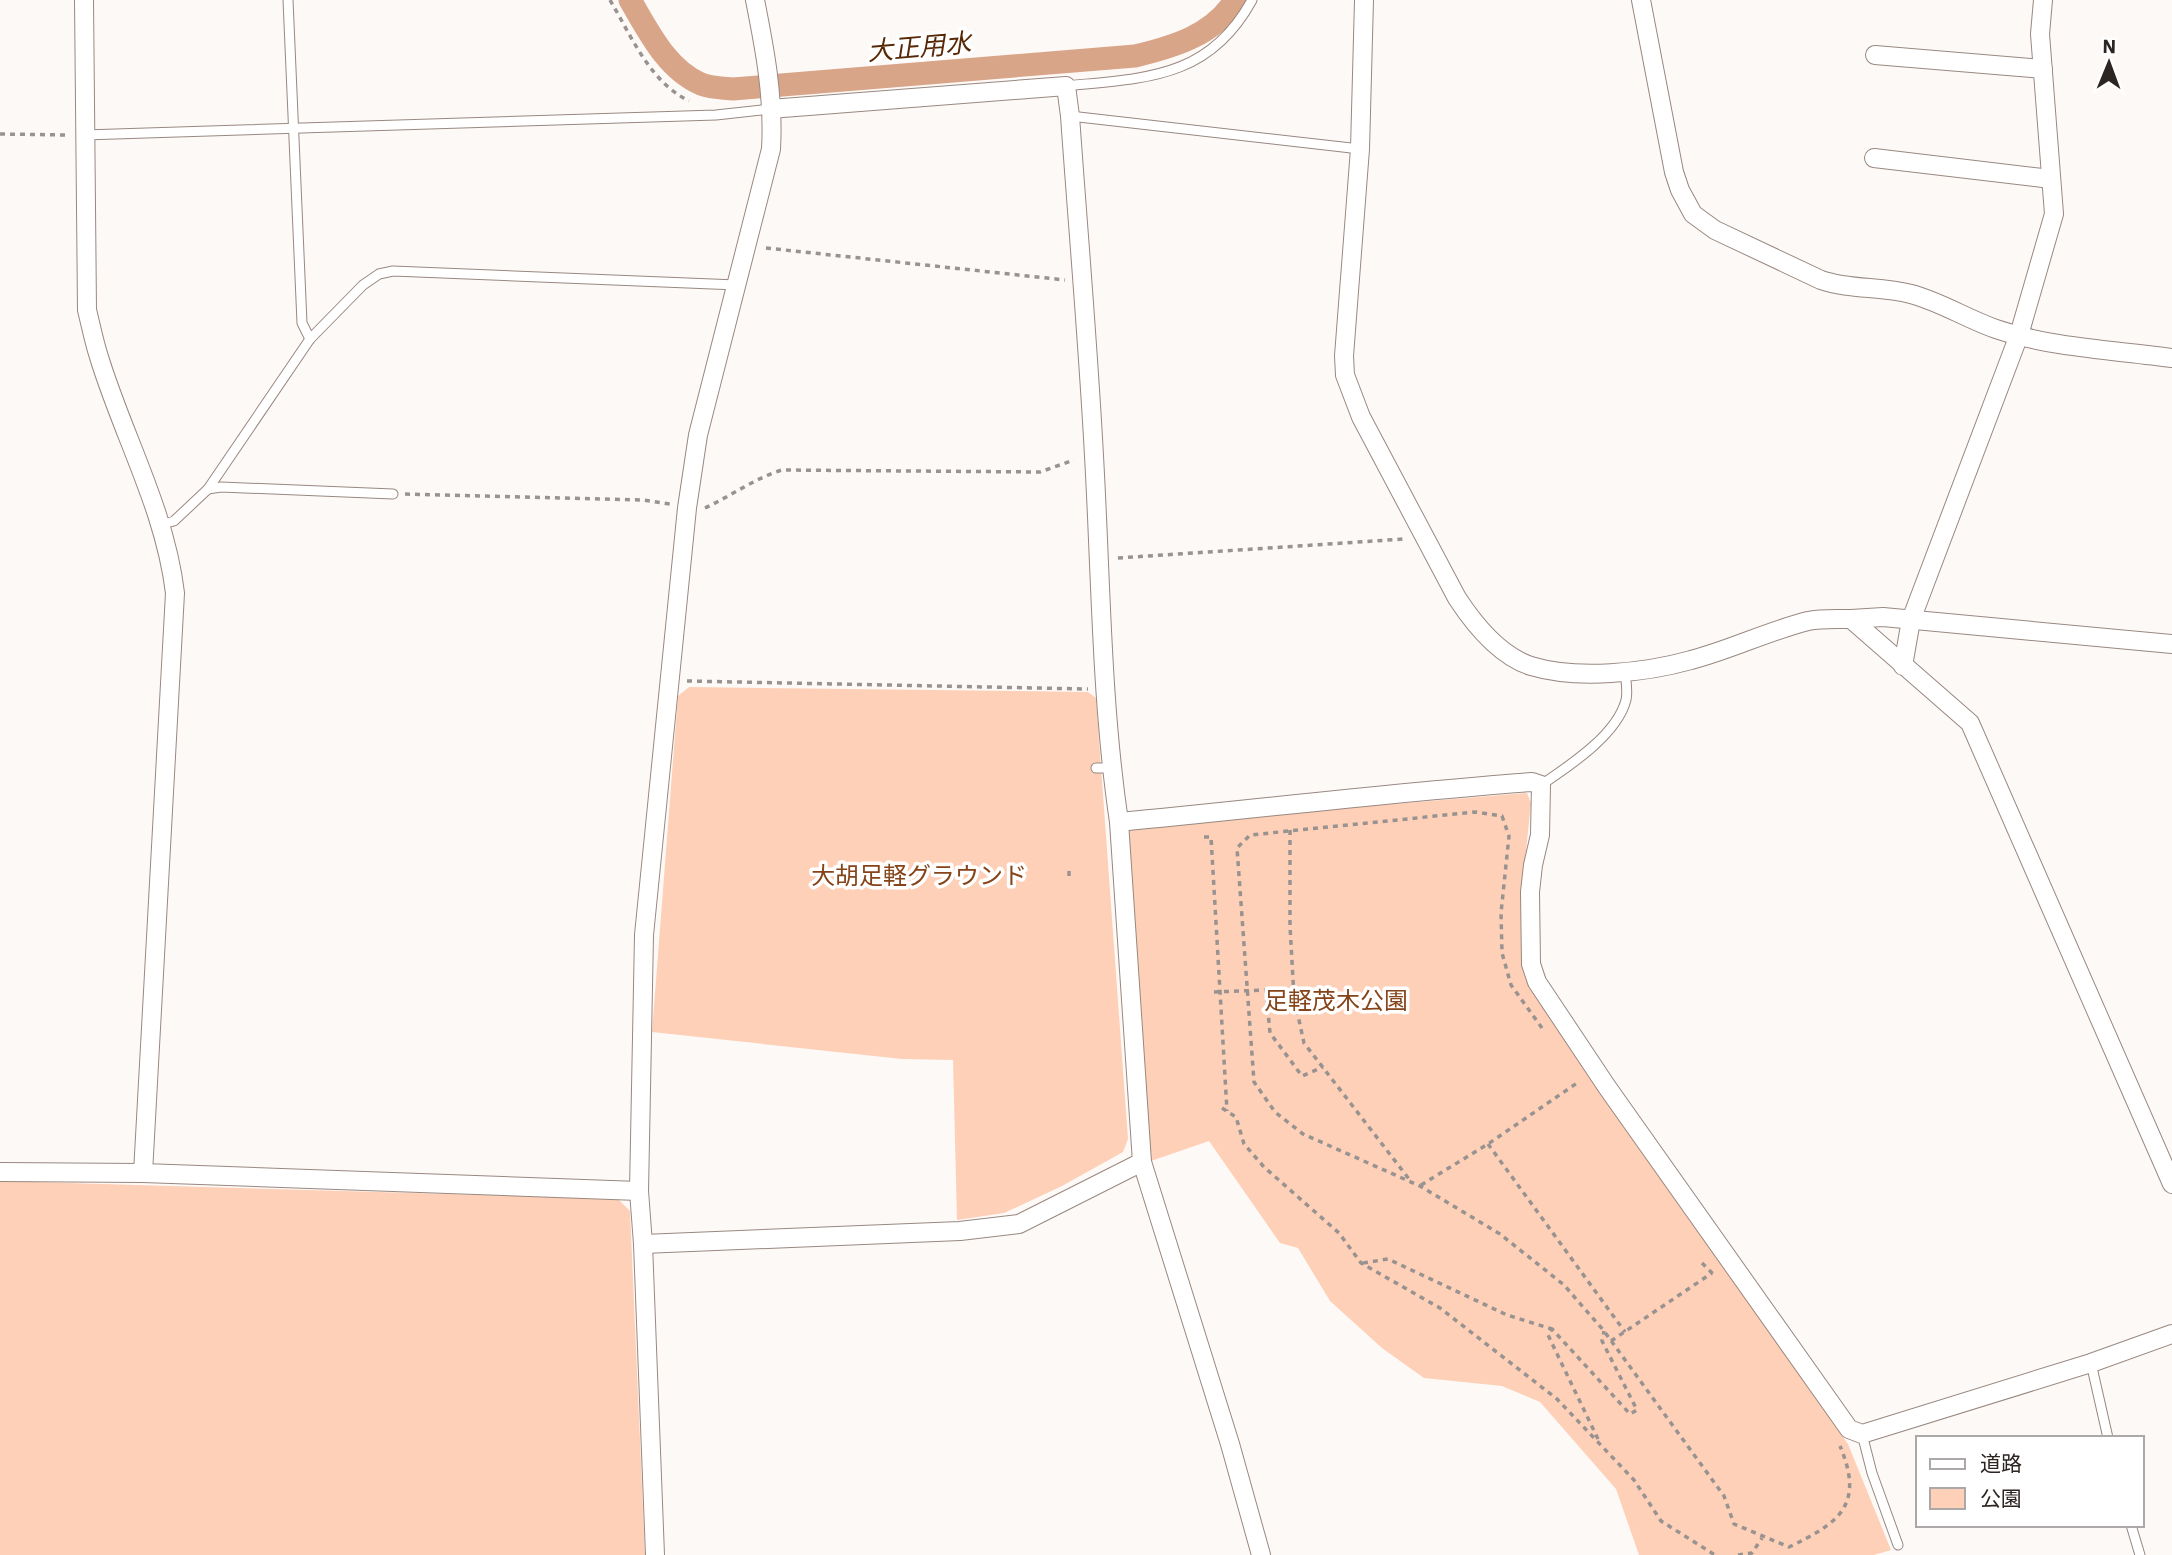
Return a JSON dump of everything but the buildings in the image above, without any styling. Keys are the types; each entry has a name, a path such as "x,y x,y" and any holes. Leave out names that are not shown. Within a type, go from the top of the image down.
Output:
{"street":[{"path":"84,0 87,310 99,357 162,524 172,566 175,623 144,1173"},
{"path":"655,1555 639,1191 644,936 687,508 698,435 771,149 768,65 755,0"},
{"path":"1364,0 1360,149 1344,356 1345,375 1361,417 1468,617 1502,649 1531,666 1555,670 1625,673 1692,660 1809,621 1883,617 2172,644"},
{"path":"1641,0 1674,172 1686,204 1702,222 1821,280 1839,286 1894,290 1915,295 1996,329 2036,340 2172,358"},
{"path":"1903,666 1911,620 2019,335 2054,214 2040,34 2043,0"},
{"path":"1875,55 2043,69"},
{"path":"771,105 1066,86 1094,452 1105,690 1104,768 1119,822 1142,1162 1230,1444 1261,1555"},
{"path":"1874,158 2051,179"},
{"path":"1851,619 1970,723 2172,1184"},
{"path":"1119,822 1414,791 1532,782 1541,785 1540,835 1530,892 1531,964 1537,982 1607,1087 1849,1429 1862,1434 2172,1335"},
{"path":"643,1244 960,1231 1019,1224 1142,1162"},
{"path":"0,1172 144,1173 639,1191"}],"lane":[{"path":"288,0 302,323 310,339"},
{"path":"1066,86 1144,78 1184,66 1216,46 1235,27 1252,0"},
{"path":"84,135 716,115 771,105"},
{"path":"1070,116 1360,149"},
{"path":"162,524 174,521 208,489 310,339 363,285 379,274 393,271 737,285"},
{"path":"208,489 393,494"},
{"path":"1541,785 1592,749 1608,730 1627,699 1625,673"},
{"path":"2091,1363 2108,1436"},
{"path":"1862,1434 1872,1473 1898,1545"},
{"path":"2133,1527 2140,1555"}],"path":[{"path":"610,0 653,74 676,94 716,115"},
{"path":"0,134 84,135"},
{"path":"747,246 1081,282"},
{"path":"393,494 643,500 701,509 731,496 764,475 782,470 1040,472 1094,452"},
{"path":"1099,561 1148,555 1412,538 1423,535"},
{"path":"671,681 1105,690"},
{"path":"1549,1038 1511,985 1502,953 1501,913 1509,836 1502,816 1475,811 1290,830 1250,835 1237,848 1254,1082 1275,1112 1303,1134 1420,1186 1500,1234 1564,1285 1604,1331 1724,1496 1734,1524 1762,1538 1789,1547 1817,1534 1839,1517 1849,1497 1851,1478 1841,1447 1833,1436"},
{"path":"1290,830 1290,926 1294,997 1304,1043 1411,1182"},
{"path":"1204,837 1211,837 1227,1112"},
{"path":"1069,871 1069,877"},
{"path":"1214,992 1266,990 1270,1033 1302,1076 1323,1067"},
{"path":"1420,1186 1488,1144 1580,1081 1585,1090"},
{"path":"1222,1108 1236,1116 1244,1144 1264,1167 1339,1233 1361,1263 1440,1308 1557,1399 1634,1480 1661,1521 1715,1555"},
{"path":"1488,1144 1625,1332"},
{"path":"1361,1263 1388,1259 1507,1315 1552,1329 1630,1414 1637,1410 1602,1341 1604,1331"},
{"path":"1702,1263 1720,1284"},
{"path":"1611,1341 1712,1273"},
{"path":"1552,1329 1548,1335 1601,1445"},
{"path":"1738,1555 1752,1553 1762,1538"}],"green space":[{"name":"大胡足軽グラウンド","path":"689,687 1088,692 1096,698 1128,1139 1123,1152 1062,1186 1004,1213 957,1220 953,1060 902,1059 652,1032 678,696"},
{"name":"足軽茂木公園","path":"1527,793 1531,803 1521,898 1530,987 1848,1444 1891,1550 1874,1555 1639,1555 1616,1489 1540,1402 1502,1386 1424,1378 1382,1348 1330,1301 1298,1248 1280,1243 1209,1141 1151,1161 1126,826"},
{"path":"0,1181 618,1199 630,1211 645,1555 0,1555"}],"waterway":[{"name":"大正用水","path":"630,0 659,48 678,69 701,84 733,89 1135,56 1178,44 1204,31 1216,22 1235,0"}]}
